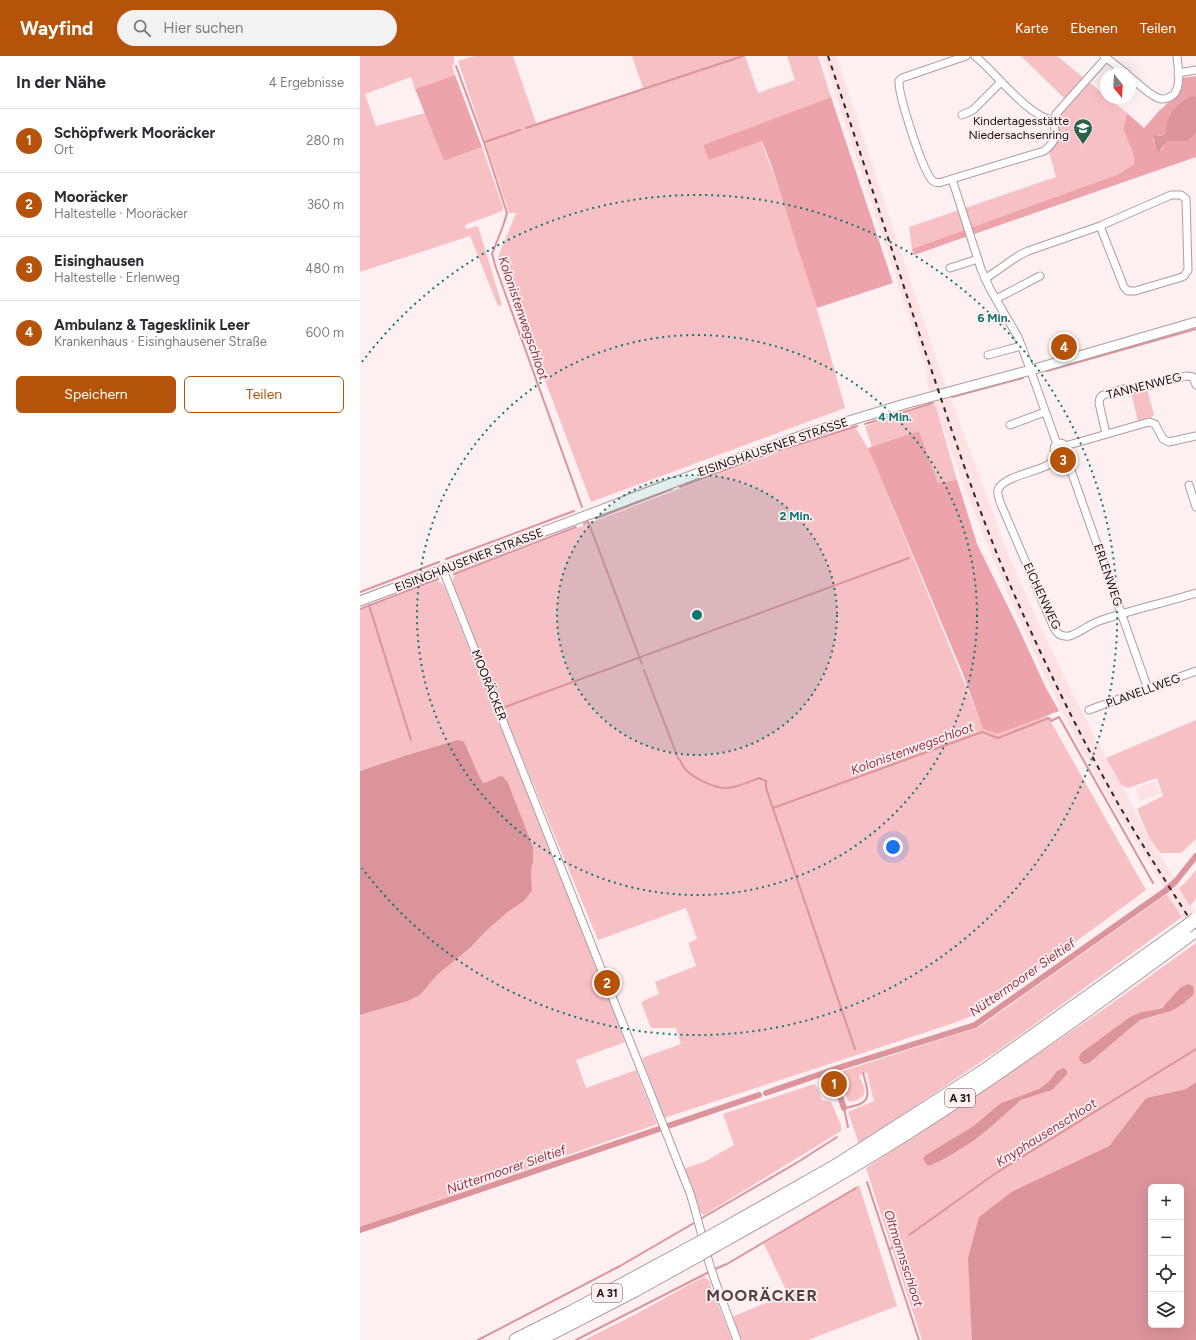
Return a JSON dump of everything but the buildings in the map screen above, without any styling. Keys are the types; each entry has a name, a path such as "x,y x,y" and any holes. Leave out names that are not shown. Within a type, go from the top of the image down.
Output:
{"highway":[{"name":"A 31","path":"538,1340 635,1290 836,1166 964,1084 1193,924"},
{"name":"A 31","path":"516,1340 578,1308 698,1250"}],"street":[{"path":"966,56 902,78 898,81 912,132 927,171 931,178 936,182 942,182 1044,151 1056,136 1054,120 1056,114 1105,57 1119,68"},
{"path":"975,56 1027,106 1044,118 1054,120"},
{"path":"1136,82 1154,96 1164,99 1171,97 1176,90 1178,73 1177,56"},
{"path":"1178,73 1196,70"},
{"path":"962,115 973,110 1001,82"},
{"path":"952,179 985,279 1012,326 1021,346 1057,444"},
{"path":"985,279 1024,253 1100,226 1171,195 1181,194 1185,197 1187,203 1189,265 1187,272 1179,278 1135,292 1128,291 1124,287 1100,226"},
{"path":"950,268 978,259"},
{"path":"996,299 1040,276"},
{"name":"EISINGHAUSENER STRASSE","path":"360,601 806,434 943,393 1031,370 1196,322"},
{"path":"988,355 1021,346"},
{"name":"TANNENWEG","path":"1106,434 1099,403 1100,398 1103,395 1123,389 1141,388 1186,376 1193,377 1196,385"},
{"path":"1010,425 1045,412"},
{"path":"1057,444 1062,444 1065,446 1149,422 1155,424 1163,438 1169,442 1196,436"},
{"path":"1057,444 1053,449 1056,455 1060,456 1064,454 1066,450 1065,446"},
{"name":"EICHENWEG","path":"1056,455 1053,461 1045,467 1003,483 997,492 1057,633 1062,635 1072,635 1094,622 1196,593"},
{"name":"ERLENWEG","path":"1068,462 1148,689"},
{"path":"1189,485 1196,507"},
{"name":"MOORÄCKER","path":"443,570 690,1193 722,1301 737,1340"},
{"name":"PLANELLWEG","path":"1089,710 1196,671"}],"shaded area":[{"path":"360,56 454,56 454,64 452,66 455,75 415,89 411,77 365,94 376,126 425,113 444,161 482,147 503,207 502,211 465,225 466,229 478,226 502,305 498,306 470,236 360,272"},
{"path":"474,56 513,56 536,123 643,88 632,56 745,56 758,93 795,80 787,56 818,56 831,97 703,145 709,160 761,141 796,240 845,408 591,502 498,257 516,213 509,213 458,61"},
{"path":"823,56 836,56 939,367 1010,559 1037,620 1106,758 1149,837 1196,914 1196,938 1112,805 1083,752 1045,676 1009,597 966,491 927,383 927,371"},
{"path":"1021,56 1057,56 1100,91 1100,104 1116,104 1127,113 1123,129 1133,153 1134,164 1119,174 912,249 909,227 1056,177 1049,152 1059,138 1057,121 1054,113 1064,98"},
{"path":"455,75 482,147 444,161 415,89"},
{"path":"1196,76 1196,97 1190,98 1182,103 1166,132 1162,136 1158,135 1153,139 1156,148 1162,150 1167,141 1188,141 1196,133 1196,157 914,255 912,249 1119,174 1134,164 1133,153 1123,129 1127,113 1144,128 1160,110 1177,95 1181,78"},
{"path":"831,97 893,283 817,308 772,167 762,141 709,160 703,145"},
{"path":"1189,97 1196,97 1196,133 1188,141 1167,141 1159,152 1156,148 1153,136 1162,136 1166,132 1167,122 1178,105"},
{"path":"1147,389 1154,415 1149,420 1138,422 1131,392"},
{"path":"934,405 936,407 957,480 938,483 919,431 872,447 865,426"},
{"path":"855,427 868,448 983,728 997,734 1047,715 1146,890 977,1014 951,1024 664,1118 642,1058 681,1044 676,1028 651,1028 641,1002 659,994 655,982 696,966 688,943 697,939 686,908 598,940 495,692 453,583 453,578 456,574 704,479"},
{"path":"919,431 938,483 957,480 977,544 1046,688 1059,711 997,734 983,729 963,674 868,448"},
{"path":"437,581 441,582 444,586 589,943 625,1042 576,1060 586,1088 636,1070 657,1124 360,1227 360,1015 408,1001 420,995 437,975 470,948 487,930 509,911 524,901 532,891 531,871 533,862 495,777 489,782 483,783 477,775 469,750 457,740 360,771 360,610"},
{"path":"1196,720 1196,839 1181,853 1160,853 1149,837 1137,809 1163,796 1157,778 1128,788 1122,786 1106,758"},
{"path":"457,740 463,741 483,783 502,776 508,783 533,847 533,862 531,871 532,891 524,901 509,911 487,930 470,948 437,975 420,995 408,1001 360,1015 360,771"},
{"path":"1155,781 1160,794 1140,801 1136,788"},
{"path":"1196,870 1196,899 1190,906 1179,888"},
{"path":"1167,894 1182,917 1006,1045 859,1144 848,1112 874,1101 867,1073 859,1075 864,1086 863,1095 861,1098 851,1102 848,1101 842,1088 843,1085 840,1072 979,1027"},
{"path":"1196,943 1196,1082 1186,1089 1146,1098 1109,1146 1013,1191 972,1326 972,1340 922,1340 866,1168 1000,1080 1104,1009","holes":["1167,1003 1160,1015 1140,1020 1089,1063 1118,1027 1124,1022 1135,1015 1154,1010","1057,1071 1047,1092 1021,1100 972,1142 946,1158 929,1166 926,1164 923,1158 972,1127 1001,1103 1039,1089 1049,1081"]},
{"path":"1188,984 1193,986 1193,995 1183,1004 1171,1011 1140,1020 1089,1063 1084,1064 1080,1061 1079,1057 1081,1053 1130,1017 1142,1012 1162,1008 1180,988"},
{"path":"1064,1068 1067,1071 1067,1074 1052,1090 1021,1100 972,1142 946,1158 929,1166 926,1164 923,1158 926,1155 972,1127 1001,1103 1039,1089 1049,1081 1057,1071"},
{"path":"1196,1082 1196,1340 972,1340 968,1258 979,1217 1013,1191 1109,1146 1146,1098 1186,1089"},
{"path":"814,1084 822,1100 831,1102 841,1125 841,1131 704,1215 701,1213 683,1169 704,1162 734,1145 723,1114"},
{"path":"859,1185 897,1306 808,1340 741,1340 732,1317 788,1294 764,1244"},
{"path":"703,1277 708,1279 732,1340 584,1340 636,1314"}],"waterway":[{"path":"526,128 743,56"},
{"name":"Kolonistenwegschloot","path":"456,66 484,142 507,213 492,254 582,507"},
{"path":"485,142 520,130"},
{"path":"1047,371 1196,329"},
{"path":"952,397 1023,378"},
{"path":"865,424 933,403"},
{"path":"680,487 765,455 857,426"},
{"path":"597,518 672,489"},
{"path":"446,559 574,511"},
{"name":"Kolonistenwegschloot","path":"588,521 642,664"},
{"name":"Kolonistenwegschloot","path":"584,524 588,522"},
{"path":"454,574 576,527"},
{"path":"505,707 909,558"},
{"path":"360,592 439,562"},
{"path":"360,609 438,579"},
{"path":"369,605 411,740"},
{"name":"Kolonistenwegschloot","path":"644,670 678,758 685,769 693,776 704,782 721,788 734,787 759,778 766,781 766,788 855,1049"},
{"name":"Kolonistenwegschloot","path":"773,808 982,732 998,738 1049,718 1051,721 1059,717 1153,883"},
{"name":"Nüttermoorer Sieltief","path":"766,1093 838,1068 975,1025 1165,891 1176,881 1196,856"},
{"name":"Knyphausenschloot","path":"909,1235 996,1173 1196,1049"},
{"name":"Kolonistenwegschloot","path":"848,1127 844,1108 860,1104 867,1098 867,1088 863,1073"},
{"name":"Oltmannsschloot","path":"839,1093 844,1108"},
{"name":"Nüttermoorer Sieltief","path":"668,1126 759,1095"},
{"name":"Nüttermoorer Sieltief","path":"360,1230 659,1129"},
{"path":"702,1218 798,1162 837,1137"},
{"name":"Oltmannsschloot","path":"867,1182 919,1340"},
{"path":"715,1269 727,1264 856,1188"},
{"path":"478,1340 620,1266 694,1223"},
{"name":"Knyphausenschloot","path":"890,1249 900,1242"},
{"path":"576,1340 709,1272"}],"railway":[{"path":"828,56 949,423 981,513 1004,571 1059,691 1104,778 1138,838 1196,929"}],"place":[{"name":"Kindertagesstätte Niedersachsenring","path":"1083,145"},
{"name":"Ambulanz & Tagesklinik Leer","path":"1064,347"},
{"name":"Eisinghausen","path":"1063,460"},
{"name":"Mooräcker","path":"607,983"},
{"name":"Schöpfwerk Mooräcker","path":"834,1084"}],"district":[{"name":"MOORÄCKER","path":"762,1295"}]}
